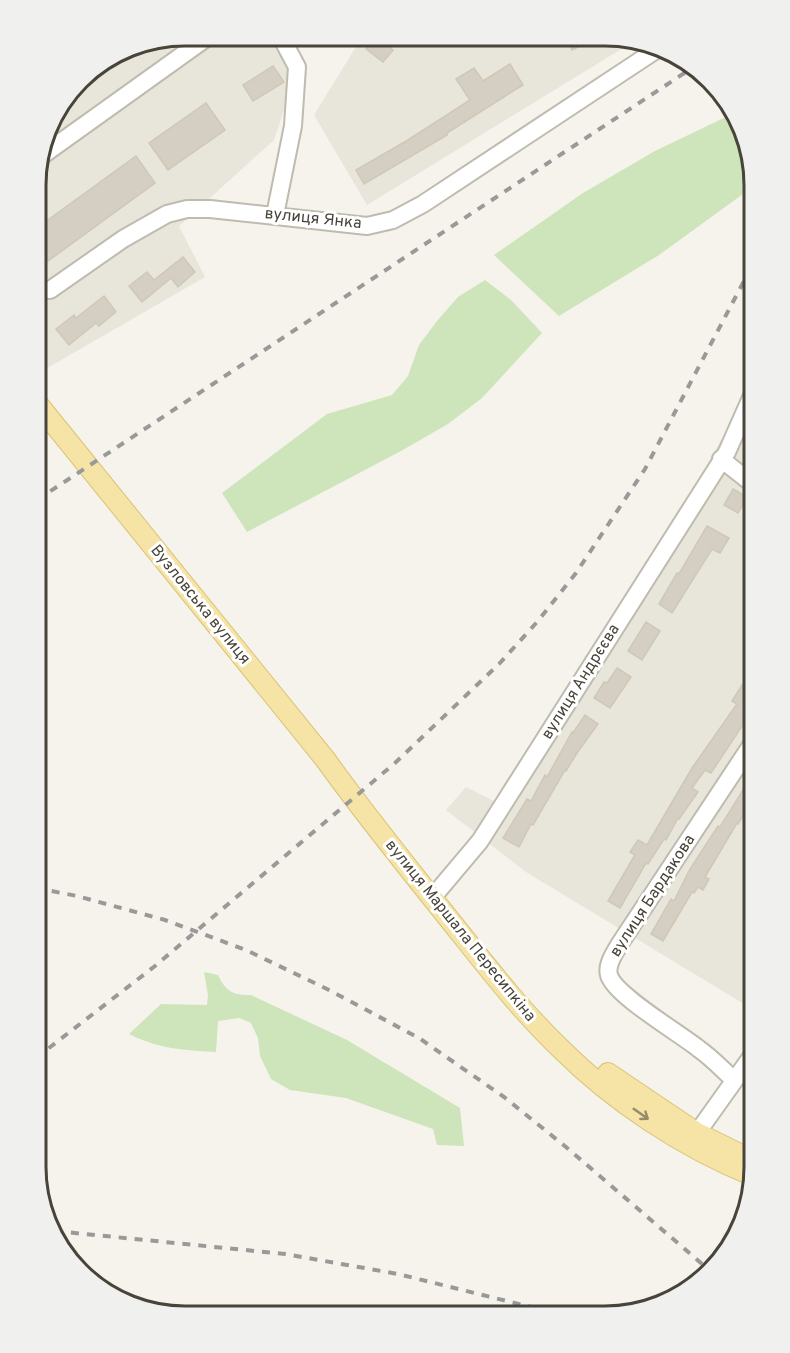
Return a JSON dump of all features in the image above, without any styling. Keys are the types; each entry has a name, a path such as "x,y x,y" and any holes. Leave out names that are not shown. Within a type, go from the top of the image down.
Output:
{"main road":[{"name":"Вузловська вулиця","path":"46,414 325,759 361,809"},
{"name":"вулиця Маршала Пересипкіна","path":"361,809 519,1005 562,1051 629,1106 743,1170"},
{"name":"вулиця Маршала Пересипкіна","path":"693,1140 743,1157"}],"street":[{"path":"51,149 195,46"},
{"path":"275,215 293,126 297,67 286,46"},
{"name":"вулиця Янка","path":"50,290 123,239 167,214 187,209 210,208 367,226 393,220 433,198 650,54"},
{"name":"вулиця Андрєєва","path":"432,898 480,841 721,459 744,412"},
{"path":"721,459 744,477"},
{"name":"вулиця Бардакова","path":"734,1080 701,1050 629,999 615,986 609,975 610,962 619,945 743,757"},
{"path":"693,1140 743,1068"}],"shaded area":[{"path":"186,46 273,46 295,77 274,140 179,226 205,277 46,369 46,186 51,150 65,116 75,101 94,81 124,61 150,51"},
{"path":"356,46 604,46 623,48 367,205 314,115"},
{"path":"744,393 743,1003 526,872 446,810 466,787 494,801 684,506 726,431"}],"green space":[{"path":"725,117 739,150 744,193 659,255 559,316 494,255 583,193 655,151"},
{"path":"485,280 511,300 542,333 482,398 448,424 401,451 247,532 222,493 327,414 392,395 408,376 419,345 437,321 458,297"},
{"path":"204,972 218,975 227,989 231,991 240,995 251,995 347,1040 460,1108 464,1146 437,1145 433,1129 346,1098 290,1090 271,1079 260,1056 258,1038 251,1023 239,1018 218,1021 216,1052 161,1046 129,1034 161,1004 207,1005 208,995"}],"building":[{"path":"368,46 388,46 393,50 383,62 366,49"},
{"path":"510,64 523,85 447,135 364,184 356,170 470,100 456,79 474,68 483,81"},
{"path":"273,66 284,82 253,101 243,85"},
{"path":"206,103 225,130 168,170 149,143"},
{"path":"136,156 155,183 46,262 46,221"},
{"path":"183,257 195,272 178,287 171,278 142,302 129,286 147,272 154,280"},
{"path":"104,296 116,312 99,326 96,323 69,345 56,329 74,315 76,318"},
{"path":"733,489 744,495 744,503 738,513 724,505"},
{"path":"707,526 729,538 720,553 712,549 672,613 659,604"},
{"path":"646,622 660,631 642,660 628,651"},
{"path":"617,668 631,677 610,708 594,698"},
{"path":"743,686 743,724 711,773 705,770 692,788 698,792 678,818 666,840 664,839 648,864 646,863 620,908 608,901 635,855 630,852 638,840 647,845 692,768 737,704 732,701"},
{"path":"585,715 598,724 565,770 519,847 503,838 527,799 531,801 545,775 547,777 572,732"},
{"path":"743,789 743,815 705,877 709,879 703,890 698,887 694,893 692,892 663,941 651,934 671,899 674,901 690,869"}],"railway":[{"path":"46,494 685,72"},
{"path":"46,1050 155,966 395,763 499,664 538,621 576,573 645,469 744,281"},
{"path":"46,890 165,920 246,950 327,989 419,1038 504,1097 704,1265"},
{"path":"63,1232 285,1254 398,1274 527,1306"}]}
